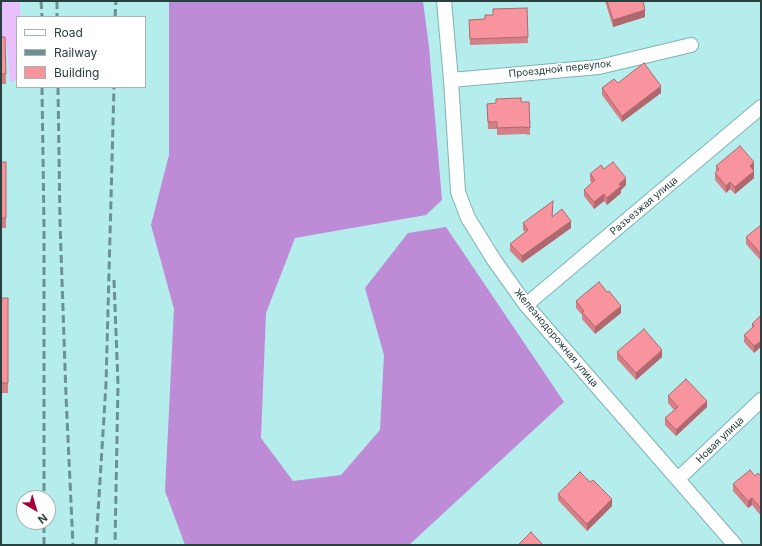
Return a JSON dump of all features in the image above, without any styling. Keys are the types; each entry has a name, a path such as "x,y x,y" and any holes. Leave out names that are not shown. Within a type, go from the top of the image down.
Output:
{"street":[{"name":"Железнодорожная улица","path":"444,1 451,80 458,192 468,218 494,260 526,305 735,545"},
{"name":"Проездной переулок","path":"451,80 599,67 691,45"},
{"name":"Разъезжая улица","path":"526,305 761,108"},
{"name":"Новая улица","path":"678,479 761,400"}],"shaded area":[{"path":"1,1 20,1 20,16 16,16 16,80 10,82 7,45 1,45"},
{"path":"169,1 423,1 429,47 442,200 426,215 295,238 266,313 261,438 293,481 341,475 380,430 384,355 365,288 408,233 446,227 564,402 409,545 185,545 165,491 174,309 151,225 169,155"}],"building":[{"path":"607,1 643,1 645,10 613,20"},
{"path":"527,8 528,37 470,39 469,20 485,19 485,15 493,15 493,9"},
{"path":"1,37 5,37 6,74 1,74"},
{"path":"644,63 661,86 622,116 602,88 614,79 618,83"},
{"path":"521,98 521,102 529,102 530,128 497,128 497,122 488,122 487,104 496,103 496,99"},
{"path":"740,146 754,162 750,166 754,171 735,187 730,182 726,186 715,173 719,169 716,166"},
{"path":"1,162 6,162 6,218 1,218"},
{"path":"613,162 626,178 619,184 621,186 607,198 604,194 594,202 584,190 595,180 590,174 601,165 604,169"},
{"path":"553,201 552,217 562,209 571,221 522,256 510,244 528,230 523,223"},
{"path":"761,225 761,254 746,237"},
{"path":"599,282 607,292 609,291 621,306 595,327 582,312 584,311 576,301"},
{"path":"1,298 8,298 8,383 1,383"},
{"path":"761,315 761,341 754,346 744,335 754,326 752,324"},
{"path":"644,329 662,350 636,373 617,352"},
{"path":"686,379 707,401 676,430 665,418 678,407 668,396"},
{"path":"750,470 755,476 758,473 761,476 761,509 752,498 748,501 733,484"},
{"path":"580,472 590,482 593,480 612,499 587,524 558,494"},
{"path":"531,532 543,545 518,545"}],"railway":[{"path":"41,1 42,16"},
{"path":"57,1 57,16"},
{"path":"115,16 116,1"},
{"path":"42,88 44,226 44,490"},
{"path":"58,88 60,222 73,545"},
{"path":"96,545 106,384 114,88"},
{"path":"114,280 118,384 115,545"},
{"path":"44,530 44,545"}]}
